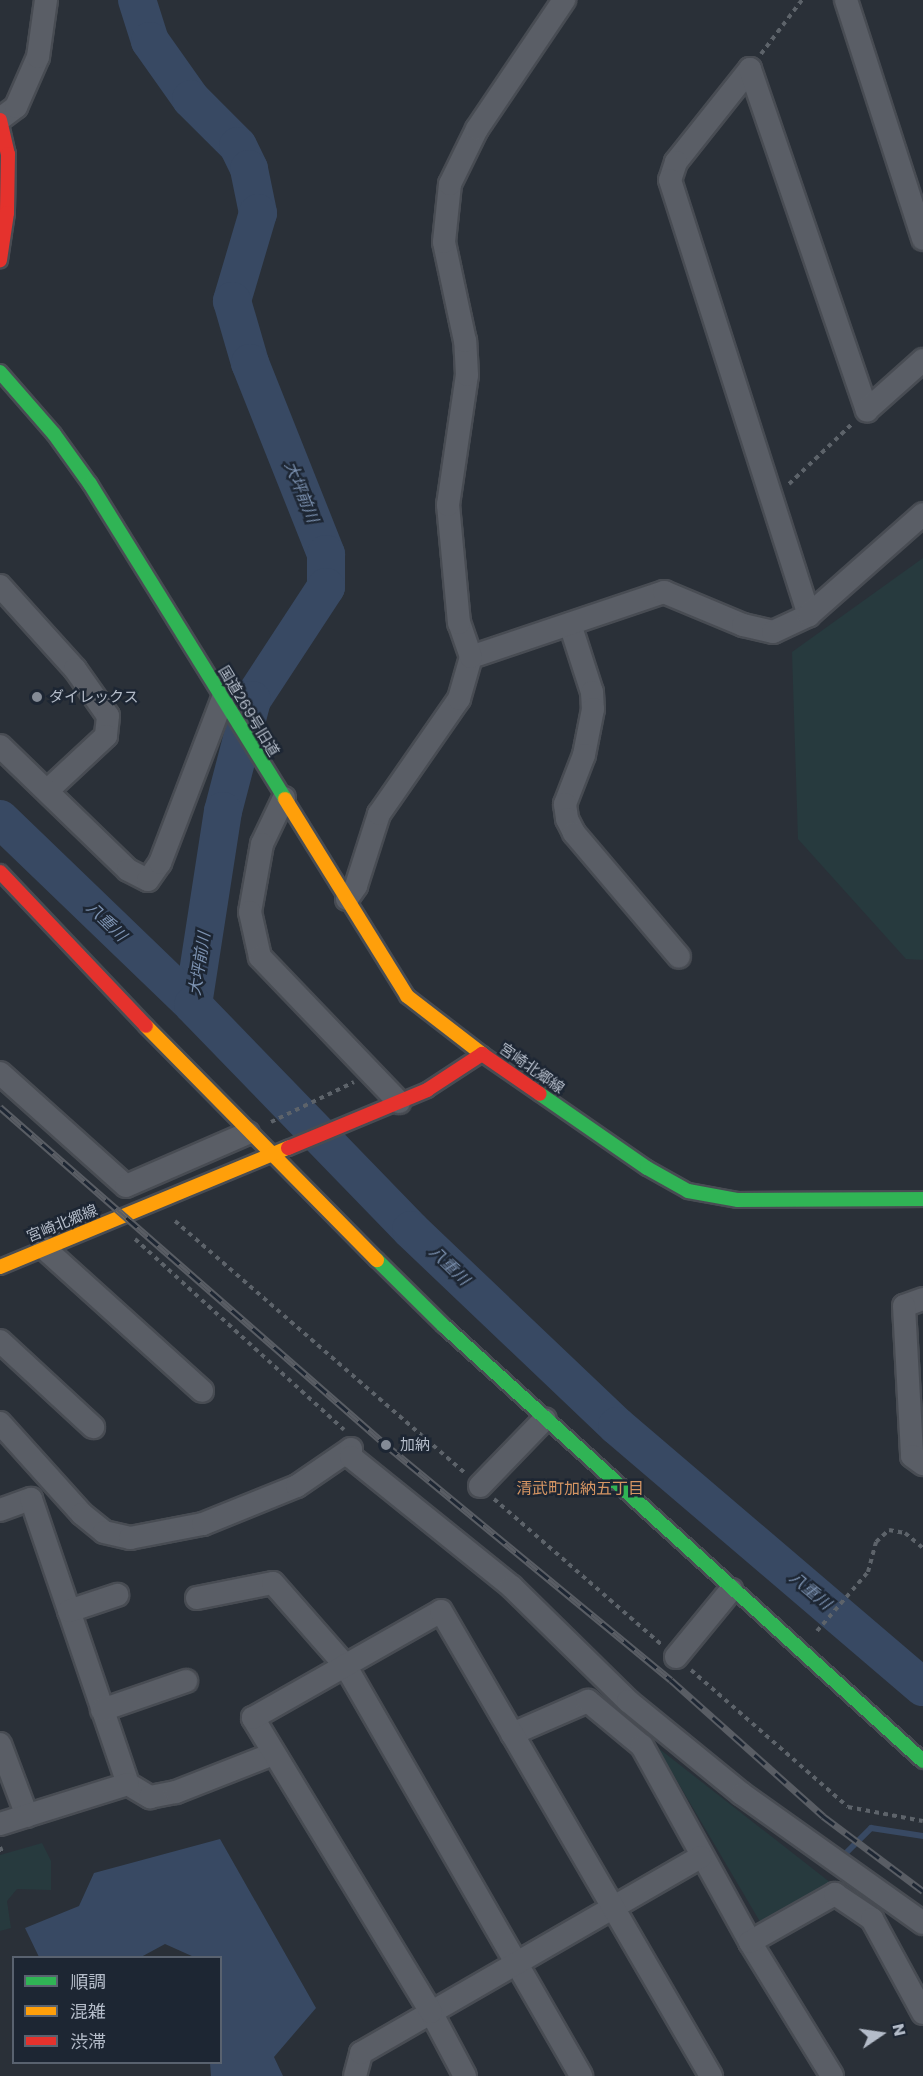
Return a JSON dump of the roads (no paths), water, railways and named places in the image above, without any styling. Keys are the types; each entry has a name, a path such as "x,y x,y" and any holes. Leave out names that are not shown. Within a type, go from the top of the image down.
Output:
{"street":[{"path":"0,260 7,213 0,120 16,107 38,57 46,0"},
{"path":"348,898 356,886 379,814 459,699 471,657 459,623 448,506 467,375 465,341 444,242 446,202 460,159 477,129 564,0"},
{"path":"846,0 923,239"},
{"path":"809,615 670,180 676,162 750,69 867,410 923,360"},
{"name":"国道269号旧道","path":"0,372 54,435 90,484 407,996 482,1054"},
{"path":"471,657 664,592 690,600 732,621 773,633 809,615 923,514"},
{"path":"0,586 75,669 108,716 106,736 48,790"},
{"path":"570,624 592,692 593,709 584,755 565,804 567,819 574,833 679,957"},
{"path":"0,746 128,870 139,879 148,880 160,863 228,706"},
{"path":"284,798 262,844 250,912 260,957 371,1074 391,1105"},
{"path":"0,872 248,1133 278,1151 444,1326 731,1590 923,1761"},
{"name":"宮崎北郷線","path":"0,1267 427,1090 482,1054 647,1168 688,1191 738,1200 923,1200"},
{"path":"0,1073 126,1186 248,1133"},
{"path":"44,1248 202,1391"},
{"path":"923,1299 904,1306 912,1455 923,1464"},
{"path":"0,1341 93,1427"},
{"path":"480,1486 545,1419"},
{"path":"0,1423 82,1514 104,1532 130,1538 203,1524 297,1486 351,1449 351,1457 512,1587 628,1701 742,1794 923,1923"},
{"path":"0,1510 31,1499 128,1784 150,1797 176,1792 273,1754"},
{"path":"197,1598 273,1583 345,1665 581,2076"},
{"path":"676,1657 731,1590"},
{"path":"69,1611 117,1595"},
{"path":"465,2076 431,2012 253,1718 441,1611 711,2076"},
{"path":"102,1710 186,1682"},
{"path":"512,1734 588,1701 642,1746 701,1857 832,2076"},
{"path":"0,1743 27,1816"},
{"path":"0,1824 128,1784"},
{"path":"355,2076 361,2053 517,1966 701,1857"},
{"path":"750,1942 835,1894 872,1919 923,2013"}],"water":[{"path":"220,1839 316,2008 274,2057 283,2076 211,2076 210,2064 222,2064 222,1956 192,1956 165,1944 143,1956 39,1956 25,1928 79,1906 94,1873"}],"waterway":[{"name":"大坪前川","path":"137,0 150,41 191,99 238,146 249,169 258,213 232,301 250,363 326,554 326,587 252,700 223,811 193,1005"},
{"name":"八重川","path":"0,819 193,1005 411,1230 617,1426 923,1687"},
{"path":"845,1854 871,1828 923,1836"}],"railway":[{"path":"0,1107 386,1445 671,1680 823,1816 923,1891"}],"place":[{"name":"ダイレックス","path":"37,697"},
{"name":"加納","path":"386,1445"}],"district":[{"name":"清武町加納五丁目","path":"580,1489"}]}
